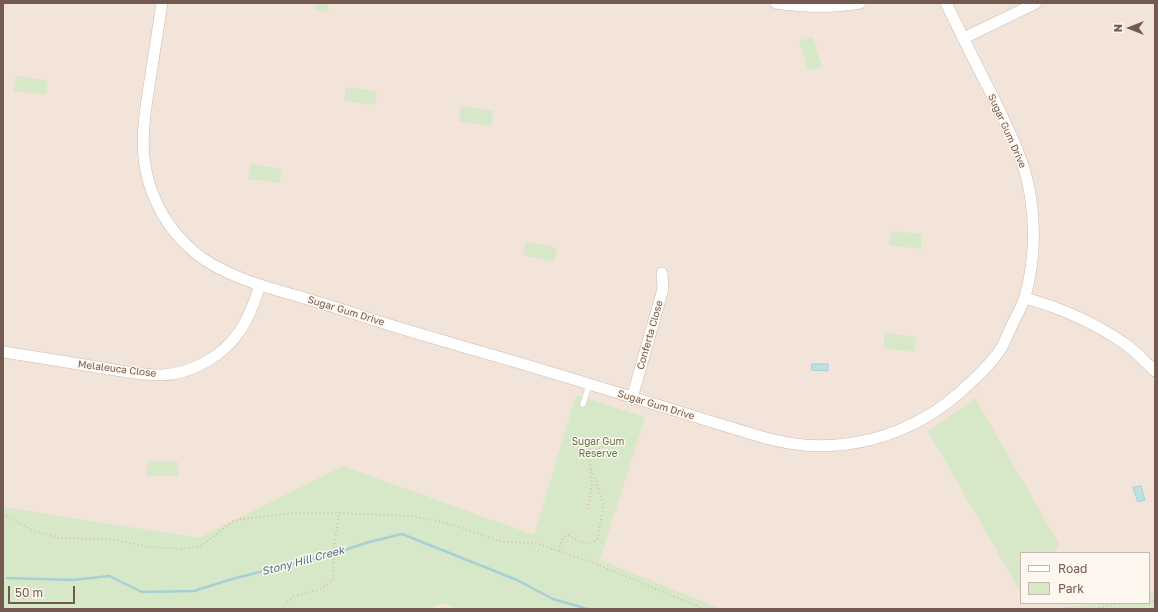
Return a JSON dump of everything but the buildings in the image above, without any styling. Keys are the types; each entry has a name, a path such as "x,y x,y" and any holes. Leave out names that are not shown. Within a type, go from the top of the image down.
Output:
{"street":[{"name":"Sugar Gum Drive","path":"162,3 143,131 143,152 150,185 164,217 188,246 207,261 244,280 260,285 779,442 796,445 833,445 860,442 883,437 905,428 936,412 960,394 982,372 1001,348 1024,298 1032,261 1034,227 1030,193 1023,163 1003,118 946,3"},
{"path":"776,3 798,6 842,6 860,3"},
{"path":"964,38 1036,3"},
{"name":"Conferta Close","path":"632,398 663,289 662,273"},
{"name":"Melaleuca Close","path":"3,352 138,374 163,375 186,371 219,353 239,333 247,320 260,285"},
{"path":"1024,298 1054,306 1092,323 1127,344 1155,371"}],"lane":[{"path":"583,404 590,385"}],"path":[{"path":"588,444 592,485 588,509"},
{"path":"589,456 609,444"},
{"path":"559,551 563,537 568,535 581,542 592,543 597,540 604,505 591,468"},
{"path":"3,514 34,531 60,538 116,540 154,547 182,549 201,546 233,521 295,513 411,516 447,523 503,542 535,543 599,565 704,609"},
{"path":"284,609 287,602 294,596 321,589 333,580 334,547 339,513"},
{"path":"1091,609 1119,604"}],"shaded area":[{"path":"3,3 1155,3 1155,609 3,609"}],"green space":[{"path":"316,3 329,3 328,12 315,10"},
{"path":"813,37 822,67 808,71 799,41"},
{"path":"16,76 48,80 46,95 14,91"},
{"path":"346,87 377,91 375,105 344,101"},
{"path":"461,106 493,111 491,126 459,121"},
{"path":"251,164 282,169 280,183 248,179"},
{"path":"891,231 922,234 921,249 889,245"},
{"path":"526,241 557,248 554,262 523,255"},
{"path":"885,333 916,337 914,352 883,348"},
{"name":"Sugar Gum Reserve","path":"576,395 645,417 600,560 722,609 459,609 443,603 428,609 3,609 3,507 199,538 343,466 534,535"},
{"path":"975,398 1059,544 1055,552 1020,552 1020,591 928,431"},
{"path":"147,461 178,462 178,476 147,476"},
{"path":"1155,592 1155,609 1054,609 1091,604 1150,604 1150,593"}],"water":[{"path":"812,364 828,364 828,371 812,370"},
{"path":"1141,486 1145,500 1138,502 1133,488"}],"waterway":[{"name":"Stony Hill Creek","path":"7,578 73,580 109,576 142,592 194,591 232,579 335,553 369,542 402,534 517,580 553,599 588,609"}]}
